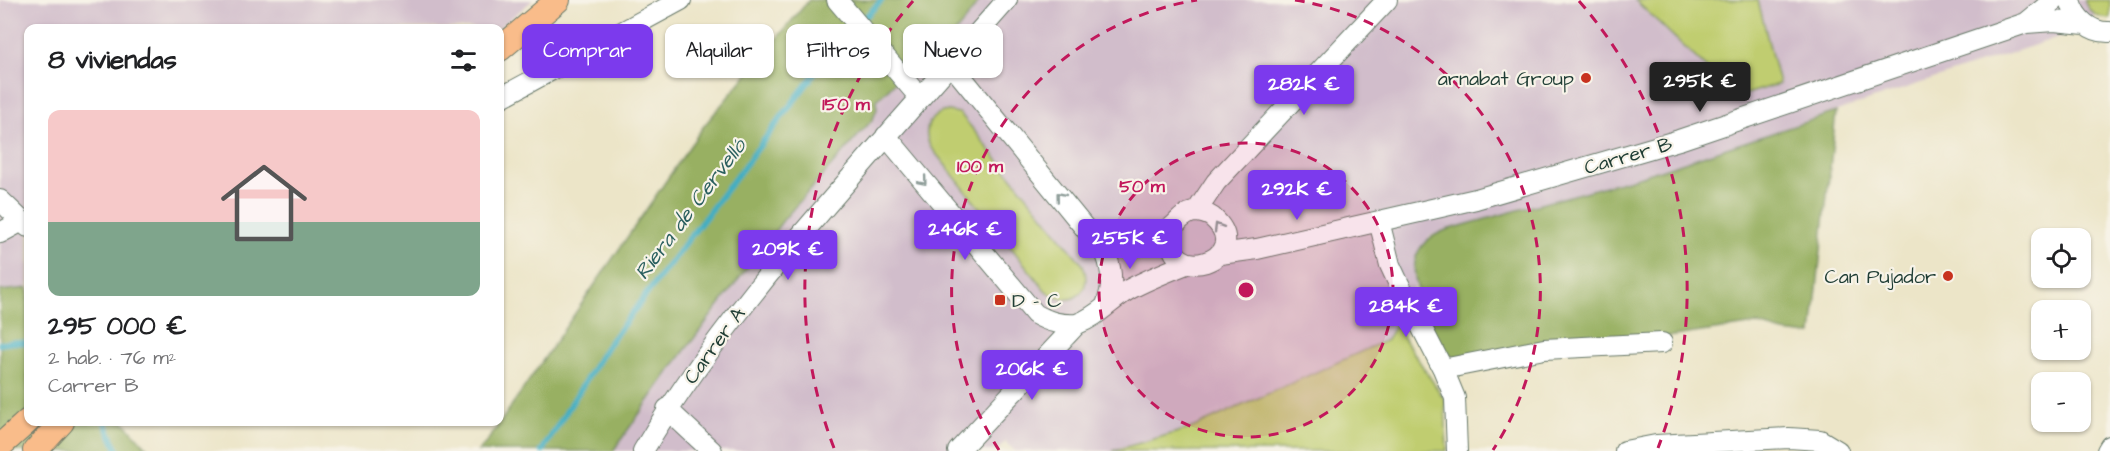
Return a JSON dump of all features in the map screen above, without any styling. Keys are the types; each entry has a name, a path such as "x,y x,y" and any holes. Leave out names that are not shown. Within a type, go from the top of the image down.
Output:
{"main road":[{"path":"504,46 558,0"},
{"path":"0,446 24,425"},
{"path":"35,451 58,426"}],"street":[{"path":"504,96 681,0"},
{"path":"837,0 914,90"},
{"name":"Carrer A","path":"986,24 1007,0"},
{"path":"1196,212 1216,182 1387,0"},
{"name":"Carrer B","path":"2026,23 2054,0"},
{"path":"2070,0 2077,15 2097,29 2110,48"},
{"name":"Carrer B","path":"958,451 1077,324 1088,320 1106,305 1162,273 1190,263 1200,265 1212,261 1220,254 1257,249 1476,199 1679,140 2026,23 2054,21 2097,29"},
{"name":"Carrer A","path":"643,451 667,409 741,308 886,136 914,90 931,78"},
{"path":"963,78 1106,254 1112,274 1111,292 1106,305"},
{"path":"886,136 1035,314 1059,325 1077,324"},
{"path":"0,200 24,223"},
{"path":"1097,241 1141,238 1172,227 1185,215 1196,212 1209,215 1219,223 1224,244 1220,254"},
{"path":"1379,221 1396,280 1443,369 1455,398 1457,451"},
{"path":"0,233 24,224"},
{"path":"1172,227 1170,238 1174,249 1180,257 1190,263"},
{"path":"1443,369 1544,349 1662,343"},
{"path":"667,409 712,451"},
{"path":"1624,451 1656,445 1790,438 1820,440 1838,451"},
{"path":"2107,451 2110,446"}],"shaded area":[{"path":"0,0 533,0 504,24 24,24 24,288 0,291"},
{"path":"980,0 2110,0 2110,6 2066,34 2044,42 1642,176 1430,236 1414,263 1416,284 1387,340 1192,428 1133,446 1112,451 1015,451 1005,442 997,451 613,451 671,369 784,219 873,119 876,101 903,74 903,78 1003,78 1003,24 962,24"}],"green space":[{"path":"809,0 980,0 962,24 903,24 903,74 876,101 877,109 873,119 784,219 671,369 613,451 478,451 498,426 504,426 504,417 703,127 744,78 774,78 774,42 786,28 786,78 891,78 891,24 789,24"},
{"path":"1635,0 1758,0 1779,84 1737,97"},
{"path":"2084,0 2110,0 2110,19 2094,14"},
{"path":"948,111 959,113 963,117 1083,265 1086,275 1085,284 1077,296 1062,299 1045,290 930,146 927,134 929,123 936,115"},
{"path":"1836,112 1812,334 1783,332 1756,324 1653,339 1456,358 1445,351 1433,333 1419,294 1415,262 1419,250 1435,235 1642,176"},
{"path":"24,288 24,426 128,426 150,451 0,449 0,291"},
{"path":"1395,325 1445,400 1447,451 1112,451 1192,428 1387,340"}],"waterway":[{"name":"Riera de Cervelló","path":"542,451 607,346 832,51 882,0"},
{"path":"0,344 24,343"},
{"path":"107,426 118,451"}],"place":[{"name":"arnabat Group","path":"1586,78"},
{"name":"Can Pujador","path":"1948,276"},
{"name":"D - C","path":"1000,300"}]}
